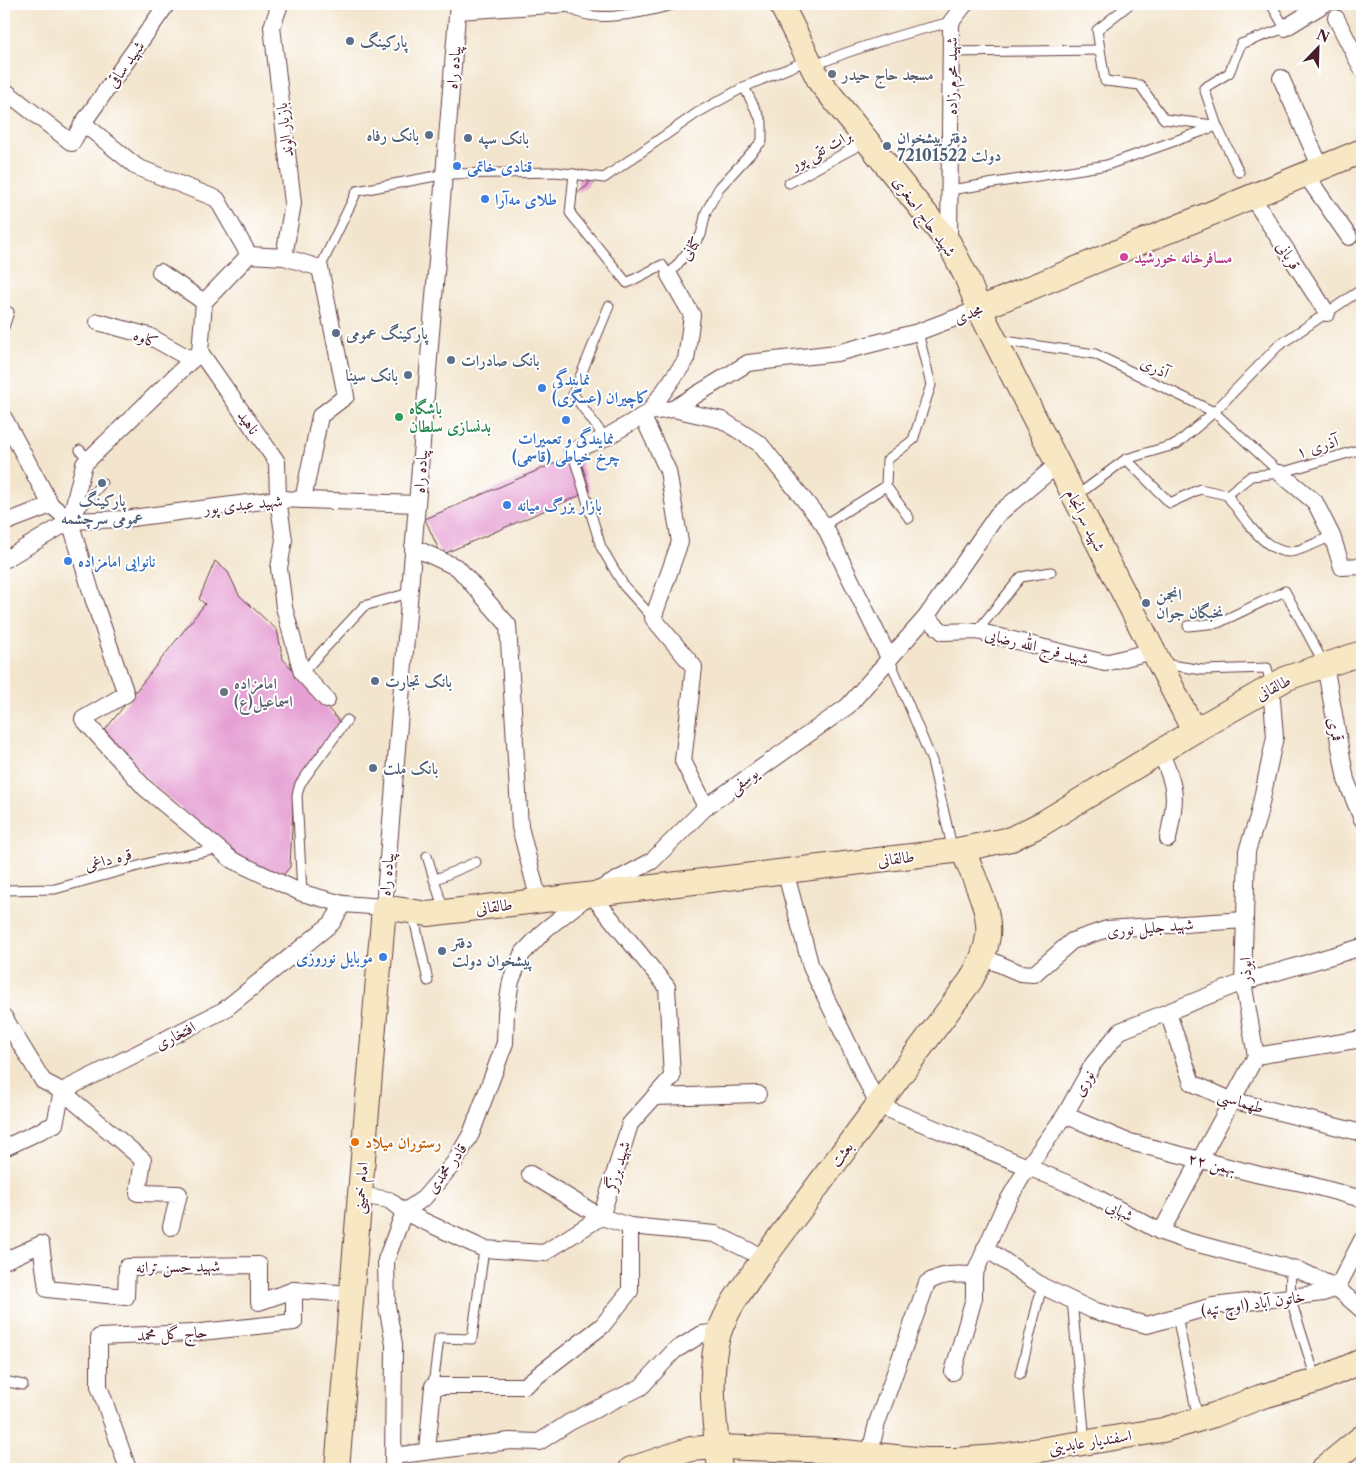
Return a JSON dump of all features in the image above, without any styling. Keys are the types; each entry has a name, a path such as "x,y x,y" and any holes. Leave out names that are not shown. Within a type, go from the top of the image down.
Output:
{"street":[{"name":"شهید ساقی","path":"4,90 72,143 83,123 167,4"},
{"name":"بازیار الوند","path":"280,4 272,27 293,203 284,257"},
{"path":"458,7 566,4"},
{"name":"شهید حاج اصغری","path":"781,4 820,82 949,243 978,309"},
{"name":"شهید محرم زاده","path":"949,243 951,22 965,4"},
{"path":"1285,28 1324,4"},
{"name":"پیاده راه","path":"384,907 458,7"},
{"path":"1336,18 1362,69"},
{"path":"1281,78 1314,172 1349,237"},
{"path":"83,123 136,167 217,199 249,255"},
{"name":"مجدی","path":"572,451 605,438 646,414 673,409 748,363 837,353 918,332 1362,151"},
{"name":"قربانی","path":"1252,197 1327,313"},
{"path":"303,500 320,416 346,396 320,268 284,257 249,255 204,302 196,356 84,455 84,464 70,521 81,563 126,694 83,719 145,788 232,860 302,893 343,904 384,907"},
{"path":"160,272 204,302"},
{"name":"کتانی","path":"646,414 686,360 692,315 669,276"},
{"name":"شهید سرانجام","path":"978,309 1194,731"},
{"name":"کاوه","path":"98,322 148,336 196,356"},
{"name":"ناهید","path":"196,356 277,462 278,499 284,540 279,568 280,583 284,607 302,673"},
{"path":"673,409 722,420 760,444 824,525 889,658"},
{"path":"646,414 668,471 680,542 653,618 694,667 682,761 706,807"},
{"path":"4,418 51,505 70,521"},
{"name":"یوسفی","path":"591,894 652,862 706,807 848,706 926,617 997,515 1058,464"},
{"path":"1280,472 1315,502 1332,536 1342,567 1362,566"},
{"name":"شهید عبدی پور","path":"70,521 124,519 278,499 417,504"},
{"path":"4,523 51,505"},
{"path":"4,560 70,521"},
{"path":"413,547 458,568 508,625 520,827 539,900"},
{"name":"شهید فرج الله رضایی","path":"926,617 943,632 977,631 1105,663 1156,657"},
{"name":"طالقانی","path":"384,907 428,914 958,850 1011,839 1043,823 1160,751 1287,678 1362,653"},
{"name":"قمری","path":"1325,665 1346,780 1362,819"},
{"path":"302,673 327,700"},
{"name":"ابوذر","path":"1256,1056 1243,982 1247,851 1258,817 1275,737 1271,687"},
{"path":"1160,751 1173,781 1176,799 1168,839"},
{"name":"بعثت","path":"719,1458 713,1363 719,1332 732,1305 764,1258 971,980 983,958 988,935 985,910 958,850"},
{"path":"785,871 810,967 878,1105"},
{"name":"شهید برزگر","path":"591,894 668,987 672,1077 630,1124 601,1217"},
{"name":"قادر محمدی","path":"404,1212 424,1198 454,1164 470,1134 505,1043 507,1004 512,981 522,954 546,929 591,894"},
{"name":"افتخاری","path":"62,1091 224,1010 332,923 343,904"},
{"name":"امام خمینی","path":"337,1469 384,907"},
{"name":"شهید جلیل نوری","path":"983,958 1020,973 1034,974 1072,941 1107,928 1245,920"},
{"name":"نوری","path":"953,1372 974,1298 974,1275 1002,1209 1027,1168 1065,1115 1093,1064 1120,1031 1243,982 1362,947"},
{"name":"طهماسبی","path":"1168,1013 1192,1083 1230,1100 1362,1133"},
{"path":"4,1017 43,1081 62,1091 143,1160 138,1193 179,1194 171,1227"},
{"path":"1161,1232 1201,1161 1230,1100 1256,1056 1362,1039"},
{"path":"4,1148 55,1124 62,1091"},
{"path":"654,1097 758,1094"},
{"name":"شهابی","path":"878,1105 996,1152 1027,1168 1081,1189 1161,1232 1187,1241 1292,1269 1337,1288 1362,1310"},
{"name":"۲۲ بهمن","path":"1065,1115 1126,1141 1201,1161 1307,1184 1362,1199"},
{"path":"530,1174 601,1217 630,1226 715,1234 764,1258"},
{"path":"360,1195 389,1200 404,1212 484,1249 544,1253 601,1217"},
{"path":"404,1212 386,1260 387,1306 394,1344 393,1462 427,1452 510,1441 539,1442 570,1422 641,1387 674,1351 702,1334 719,1332"},
{"path":"427,1452 433,1386 524,1386 602,1326 630,1291 630,1226"},
{"path":"1337,1288 1362,1240"},
{"name":"شهید حسن ترانه","path":"4,1261 41,1244 47,1289 126,1297 127,1267 259,1265 259,1302 294,1290"},
{"name":"خاتون آباد (اوچ تپه)","path":"985,1248 1042,1286 1092,1310 1147,1325 1213,1306 1323,1293 1337,1288"},
{"path":"868,1462 878,1423 927,1283 935,1278 950,1274 974,1275"},
{"path":"294,1290 352,1294"},
{"name":"حاج گل محمد","path":"128,1469 99,1386 99,1337 192,1333 294,1322 294,1290"},
{"name":"اسفندیار عابدینی","path":"631,1469 692,1449 719,1458 834,1451 868,1462 956,1460 996,1463 1085,1442 1163,1430 1198,1420 1260,1397 1316,1381 1362,1361"},
{"path":"1323,1469 1362,1437"}],"lane":[{"path":"566,4 575,13 587,16 639,14 677,4"},
{"path":"1130,4 1096,30 1105,80 1140,85 1164,119 1217,126"},
{"path":"1239,172 1217,126 1204,88 1229,73 1241,44 1285,28 1271,4"},
{"path":"320,268 357,191 444,174 556,172 604,178 697,113 744,87 893,36 951,22"},
{"path":"952,52 1099,50"},
{"name":"کتانی","path":"669,276 701,235 706,212 719,188 762,141 762,122 744,87"},
{"path":"950,190 1108,165 1217,126"},
{"name":"برات تقی پور","path":"789,183 867,141"},
{"path":"574,174 570,213 627,283 662,265 669,276"},
{"path":"1074,497 1126,459 1177,444 1214,412 1278,346 1362,288"},
{"path":"605,438 573,394 609,306"},
{"path":"4,326 10,312"},
{"path":"909,518 886,486 887,460 913,440 931,385 918,332"},
{"name":"آذری","path":"994,339 1095,354 1214,412 1280,472"},
{"name":"آذری ۱","path":"1227,495 1251,476 1280,472 1362,449"},
{"path":"572,451 602,547 624,586 653,618"},
{"path":"1126,459 1170,503 1200,489 1227,495 1254,532 1276,549 1289,552 1332,536"},
{"path":"70,521 102,483"},
{"path":"824,525 886,486"},
{"path":"977,631 1021,577 1051,572"},
{"path":"1188,626 1218,622 1285,591 1325,665"},
{"path":"302,673 364,606 409,592"},
{"path":"1156,657 1203,670 1267,668 1271,687"},
{"path":"889,658 932,761 958,850"},
{"path":"302,893 297,795 300,784 346,720"},
{"name":"قره داغی","path":"4,890 55,890 160,860 219,849"},
{"path":"427,856 444,912"},
{"path":"434,880 476,862"},
{"path":"412,911 428,981"},
{"path":"433,1386 439,1338 472,1339 484,1249"},
{"path":"1292,1269 1290,1297 1316,1381"},
{"path":"1020,1374 1042,1286"},
{"path":"1072,1300 1085,1442"},
{"path":"1177,1316 1198,1420"},
{"path":"4,1381 23,1385"}],"building":[{"path":"578,176 592,177 587,186 577,193"},
{"name":"بازار بزرگ میانه","path":"578,453 590,491 441,555 425,519"},
{"name":"امامزاده اسماعیل(ع)","path":"215,561 228,572 239,595 277,630 283,659 342,724 294,788 290,867 282,876 237,857 149,781 105,730 205,604 199,599"}],"place":[{"name":"پارکینگ","path":"350,41"},
{"name":"مسجد حاج حیدر","path":"832,74"},
{"name":"بانک رفاه","path":"429,135"},
{"name":"بانک سپه","path":"468,138"},
{"name":"دفتر پیشخوان دولت 72101522","path":"887,146"},
{"name":"قنادی خاتمی","path":"457,166"},
{"name":"طلای مه‌آرا","path":"485,199"},
{"name":"مسافرخانه خورشید","path":"1124,257"},
{"name":"پارکینگ عمومی","path":"336,333"},
{"name":"بانک صادرات","path":"451,360"},
{"name":"بانک سینا","path":"408,375"},
{"name":"نمایندگی کاچیران (عسگری)","path":"542,388"},
{"name":"باشگاه بدنسازی سلطان","path":"399,417"},
{"name":"نمایندگی و تعمیرات چرخ خیاطی (قاسمی)","path":"566,420"},
{"name":"پارکینگ عمومی سرچشمه","path":"102,483"},
{"name":"بازار بزرگ میانه","path":"507,505"},
{"name":"نانوایی امامزاده","path":"68,561"},
{"name":"انجمن نخبگان جوان","path":"1146,603"},
{"name":"بانک تجارت","path":"375,681"},
{"name":"امامزاده اسماعیل(ع)","path":"224,692"},
{"name":"بانک ملت","path":"373,768"},
{"name":"دفتر پیشخوان دولت","path":"442,951"},
{"name":"موبایل نوروزی","path":"383,957"},
{"name":"رستوران میلاد","path":"355,1142"}]}
